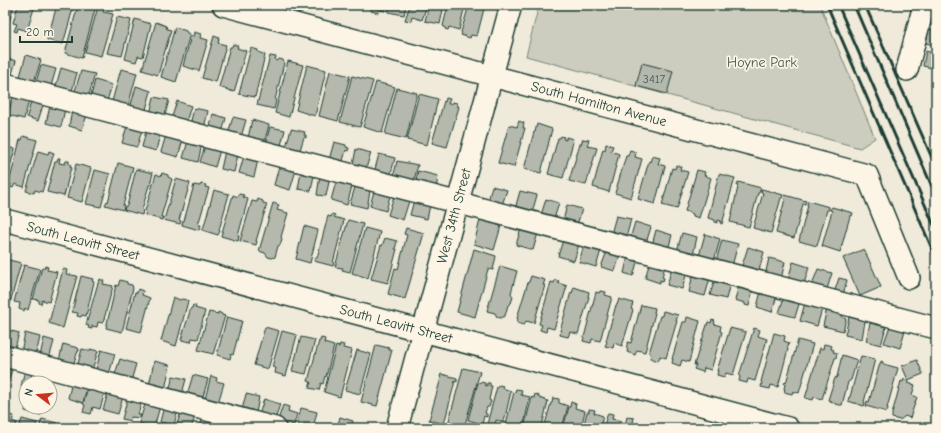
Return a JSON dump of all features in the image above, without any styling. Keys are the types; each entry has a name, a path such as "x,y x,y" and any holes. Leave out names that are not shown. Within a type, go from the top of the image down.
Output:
{"street":[{"name":"South Hamilton Avenue","path":"223,5 867,175 909,278"},
{"name":"West 34th Street","path":"397,428 511,5"},
{"path":"907,70 924,5"},
{"path":"5,84 936,328"},
{"name":"South Leavitt Street","path":"5,220 788,428"},
{"path":"5,356 275,428"}],"green space":[{"name":"Hoyne Park","path":"539,5 820,5 875,138 860,148 526,56"}],"building":[{"path":"5,5 14,5 9,22 5,21"},
{"path":"18,5 35,5 27,31 18,28 17,32 14,31 17,24 13,23"},
{"path":"57,5 74,5 63,44 47,40"},
{"path":"78,5 95,9 82,58 65,53"},
{"path":"370,5 386,5 385,11 379,10 378,13 371,11 372,7"},
{"path":"390,5 406,5 404,15 388,12"},
{"path":"410,5 427,5 422,20 412,17 411,21 405,20"},
{"path":"429,5 444,5 440,24 425,21"},
{"path":"448,5 465,5 459,30 449,27 448,30 443,26"},
{"path":"469,5 485,5 477,36 471,35 470,38 461,35"},
{"path":"98,7 104,8 103,12 113,14 101,56 85,52"},
{"path":"117,17 131,20 122,56 107,53"},
{"path":"135,19 151,24 143,57 138,56 136,62 125,59"},
{"path":"156,22 171,30 158,75 142,70"},
{"path":"175,27 190,34 176,82 161,77"},
{"path":"928,29 936,30 936,45 924,43"},
{"path":"194,32 201,34 200,38 208,40 199,71 183,66 191,36 193,37"},
{"path":"214,36 219,38 218,43 226,45 216,82 202,78"},
{"path":"233,44 238,46 237,48 246,51 234,92 219,87 230,47 232,47"},
{"path":"251,48 258,50 258,52 265,55 255,97 239,94"},
{"path":"926,51 936,54 936,69 923,66"},
{"path":"26,55 41,60 33,85 19,80"},
{"path":"270,56 276,57 275,60 277,61 279,59 283,60 284,63 274,109 257,105"},
{"path":"6,58 16,61 11,77 5,75"},
{"path":"288,61 303,65 289,117 275,113"},
{"path":"642,63 673,71 667,94 636,86"},
{"path":"41,65 56,69 51,86 36,82"},
{"path":"307,65 326,70 315,116 296,110"},
{"path":"61,68 77,73 72,91 56,86"},
{"path":"121,69 137,73 127,110 111,105"},
{"path":"81,71 95,74 88,98 74,94"},
{"path":"330,71 350,76 338,121 319,116"},
{"path":"352,76 373,81 360,127 340,122"},
{"path":"95,80 112,85 106,104 90,100"},
{"path":"376,82 395,87 382,133 363,127"},
{"path":"136,86 151,91 145,113 130,109"},
{"path":"397,88 417,93 406,139 385,134"},
{"path":"419,94 438,99 427,145 407,140"},
{"path":"13,96 29,100 24,119 8,115"},
{"path":"154,97 169,100 164,119 150,114"},
{"path":"446,98 450,99 448,104 451,104 452,102 457,103 457,106 459,107 447,147 432,143"},
{"path":"31,101 43,105 38,121 27,117"},
{"path":"177,101 191,106 185,125 171,120"},
{"path":"50,106 65,109 61,127 46,123"},
{"path":"194,108 208,111 204,128 190,125"},
{"path":"72,111 87,115 82,130 69,126"},
{"path":"213,114 226,118 222,133 209,130"},
{"path":"233,117 246,120 241,137 228,134"},
{"path":"252,120 269,125 264,143 248,138"},
{"path":"519,121 524,123 523,128 525,128 514,167 498,163 509,125 517,127"},
{"path":"537,124 552,129 541,173 524,169"},
{"path":"127,126 142,130 137,147 122,143"},
{"path":"270,127 285,130 280,149 265,145"},
{"path":"291,129 305,132 304,135 306,135 306,138 304,137 300,150 286,147"},
{"path":"146,131 160,134 156,151 142,147"},
{"path":"166,135 183,139 178,157 161,152"},
{"path":"23,136 37,140 24,187 15,184 13,188 10,187 11,184 9,183 20,140 22,140"},
{"path":"561,136 566,140 566,137 573,139 563,178 548,174 558,138"},
{"path":"5,139 10,141 8,147 15,149 6,181 5,181"},
{"path":"583,139 589,140 587,146 597,148 586,185 569,181 580,144"},
{"path":"188,141 202,144 198,162 183,158"},
{"path":"334,142 346,145 346,147 349,148 348,151 346,150 342,164 329,160"},
{"path":"606,144 613,146 611,151 619,154 609,192 593,187 603,149 605,150"},
{"path":"205,146 220,150 215,167 200,162"},
{"path":"356,149 371,153 366,168 353,165"},
{"path":"630,150 636,152 635,157 642,159 631,198 615,193 626,156 628,156"},
{"path":"38,151 48,154 49,151 54,153 42,192 35,190 34,193 26,191"},
{"path":"225,151 238,155 234,172 221,169"},
{"path":"379,154 395,158 390,177 374,173"},
{"path":"244,156 258,160 254,177 239,173"},
{"path":"652,156 660,158 658,164 665,166 655,204 638,199 649,161 650,162"},
{"path":"58,158 60,158 59,163 65,164 66,161 69,161 69,164 71,165 70,167 72,168 64,196 47,192 55,161 57,161"},
{"path":"397,161 418,165 413,184 393,179"},
{"path":"118,163 133,167 123,210 105,205 107,201 108,202"},
{"path":"76,164 91,168 82,202 67,198"},
{"path":"676,165 681,167 680,170 688,172 677,209 662,205 672,168 675,169"},
{"path":"279,166 296,170 290,190 274,185"},
{"path":"136,169 153,173 142,210 142,215 124,210 125,206 127,206"},
{"path":"95,170 110,174 101,207 86,204"},
{"path":"697,170 705,172 704,175 711,178 699,218 685,211"},
{"path":"418,171 438,176 436,190 415,185"},
{"path":"301,172 314,175 311,191 298,189"},
{"path":"162,173 168,175 168,177 172,179 161,217 163,217 162,220 145,215 145,211 156,174 161,176"},
{"path":"719,174 735,178 722,224 720,223 721,221 718,220 717,223 715,220 708,218"},
{"path":"320,175 330,177 326,196 317,195"},
{"path":"176,179 190,183 179,220 181,221 180,224 164,220"},
{"path":"336,182 352,186 347,205 331,200"},
{"path":"738,182 761,188 758,193 749,227 730,222"},
{"path":"201,184 206,185 205,187 209,188 198,225 201,225 199,230 182,225 194,185 200,186"},
{"path":"492,186 507,190 502,205 488,201"},
{"path":"355,187 370,191 367,208 350,204"},
{"path":"762,189 783,195 771,233 753,228 763,193 761,192"},
{"path":"214,190 229,194 218,235 202,230"},
{"path":"374,191 390,196 386,211 370,206"},
{"path":"520,191 537,195 532,213 515,209"},
{"path":"239,194 244,195 243,197 248,199 238,241 221,236 233,195 238,197"},
{"path":"785,195 806,201 805,204 803,204 794,238 776,233"},
{"path":"394,196 409,201 403,220 388,215"},
{"path":"258,199 267,204 256,245 240,241 252,201 257,202"},
{"path":"546,199 559,203 554,219 541,215"},
{"path":"414,200 430,205 427,219 410,215"},
{"path":"808,201 829,207 817,246 799,241"},
{"path":"273,203 279,205 277,210 288,213 280,245 278,246 275,257 272,258 259,251"},
{"path":"567,205 582,209 577,225 563,221"},
{"path":"832,207 853,213 852,216 850,216 840,252 822,246"},
{"path":"332,214 335,215 334,217 344,220 333,266 314,261 316,257 317,258 328,216 331,217"},
{"path":"616,216 631,219 626,238 611,234"},
{"path":"348,220 363,224 350,272 342,270 343,268 335,267"},
{"path":"480,220 494,224 494,220 498,222 497,225 501,226 494,250 474,244"},
{"path":"635,222 651,227 646,243 630,239"},
{"path":"304,226 318,230 310,263 296,259"},
{"path":"365,228 380,232 368,278 352,273"},
{"path":"406,228 424,233 405,299 388,294 395,268 398,269 407,235 404,234"},
{"path":"521,228 538,233 533,250 516,245"},
{"path":"656,230 672,235 668,250 652,245"},
{"path":"682,233 697,237 693,255 677,251"},
{"path":"705,234 720,239 714,261 699,256"},
{"path":"385,238 397,241 395,249 397,249 388,283 371,279 381,245 382,246"},
{"path":"563,240 579,244 574,261 558,256"},
{"path":"722,240 738,244 732,266 716,261"},
{"path":"584,245 601,250 596,267 579,262"},
{"path":"748,247 764,252 758,274 741,269"},
{"path":"474,249 496,256 493,270 488,269 475,317 457,312"},
{"path":"864,249 881,287 860,296 843,258"},
{"path":"607,251 620,255 615,271 601,267"},
{"path":"628,256 638,259 633,276 624,273"},
{"path":"769,258 785,262 781,279 765,276"},
{"path":"5,259 21,263 9,307 5,306"},
{"path":"650,262 665,266 662,277 664,278 663,281 660,280 660,283 645,278"},
{"path":"793,262 809,267 804,284 788,280"},
{"path":"24,265 40,269 28,310 25,308 24,311 19,309 20,303 14,302"},
{"path":"45,266 48,267 47,270 57,272 49,302 42,300 41,304 39,303 39,300 33,299 42,268"},
{"path":"500,266 517,271 511,293 513,297 511,303 508,305 505,316 501,318 497,317 495,313 487,311"},
{"path":"672,268 687,272 682,289 667,285"},
{"path":"63,269 67,270 66,274 77,276 63,328 49,323"},
{"path":"818,269 832,273 827,289 812,285"},
{"path":"693,274 710,278 705,296 689,292"},
{"path":"81,276 93,279 92,281 94,282 86,316 82,315 81,317 77,316 78,313 72,312"},
{"path":"531,276 545,280 543,285 545,285 534,323 526,321 524,325 517,323 517,318"},
{"path":"839,278 847,280 843,295 834,293"},
{"path":"100,279 104,281 103,284 113,286 103,323 98,322 97,327 92,326 92,329 88,328 89,326 86,325"},
{"path":"715,279 730,283 726,299 710,295"},
{"path":"120,280 132,285 133,288 122,332 106,328 116,285 118,286"},
{"path":"555,280 559,281 558,283 567,286 554,329 547,327 546,332 540,330 542,325 539,324 551,282 554,283"},
{"path":"739,285 753,289 749,306 735,300"},
{"path":"574,287 589,292 589,297 578,334 570,332 568,337 560,335 560,331 571,292 572,293"},
{"path":"138,289 143,291 142,295 150,298 141,332 126,328 135,292 137,293"},
{"path":"600,291 606,292 605,295 612,297 600,341 592,339 591,343 583,341 596,292 599,293"},
{"path":"761,291 777,295 772,312 757,307"},
{"path":"173,297 188,301 176,346 161,341"},
{"path":"784,297 800,301 795,317 779,313"},
{"path":"619,299 633,303 631,309 633,310 622,346 614,343 613,348 605,346"},
{"path":"805,303 822,309 817,326 800,321"},
{"path":"193,305 196,306 195,308 205,311 198,339 192,338 191,342 181,340"},
{"path":"641,305 655,308 655,313 645,352 637,350 635,355 627,352 628,348 626,348 628,342 631,343"},
{"path":"827,308 844,312 842,317 846,319 843,331 823,326"},
{"path":"663,311 678,315 666,358 660,356 658,361 650,358 651,354 649,353 660,316 662,316"},
{"path":"209,312 218,314 218,312 225,316 213,354 198,350"},
{"path":"227,317 242,321 233,355 231,354 230,359 217,355"},
{"path":"687,317 700,321 689,362 682,360 680,366 672,363 672,359 683,322 686,322"},
{"path":"849,317 865,321 862,339 845,335"},
{"path":"712,320 715,321 714,324 721,326 720,331 722,332 711,370 704,368 703,372 694,369 696,365 694,365 708,322 711,323"},
{"path":"870,323 886,327 881,345 866,341"},
{"path":"890,326 905,330 900,348 884,343"},
{"path":"265,327 279,331 268,369 254,365"},
{"path":"730,328 746,332 733,375 726,373 724,377 717,375 717,371"},
{"path":"754,328 760,330 758,336 767,339 755,381 748,379 747,383 739,381 739,376"},
{"path":"8,330 19,333 15,348 5,346"},
{"path":"282,331 297,335 286,376 275,373 276,368 272,367"},
{"path":"25,333 40,337 36,355 21,352"},
{"path":"774,333 785,336 784,341 789,343 778,387 771,385 770,389 761,387 761,382"},
{"path":"301,337 315,340 306,374 292,371"},
{"path":"44,338 54,341 49,359 40,356"},
{"path":"321,338 325,339 324,343 334,346 326,377 325,376 323,384 321,383 319,390 309,388 311,382 308,381"},
{"path":"798,340 813,344 799,393 793,391 792,394 784,392 784,384 785,382 786,383"},
{"path":"63,344 79,349 73,365 59,361"},
{"path":"340,344 344,345 343,348 352,350 340,397 324,392 336,346 339,347"},
{"path":"824,344 832,346 831,349 834,350 833,352 837,353 822,399 814,397 813,400 805,398 820,348 823,349"},
{"path":"376,345 392,350 377,406 361,402"},
{"path":"82,349 98,351 92,370 77,367"},
{"path":"101,350 115,354 109,374 96,370"},
{"path":"357,350 371,354 360,394 345,390"},
{"path":"842,355 857,360 851,380 848,382 842,405 840,405 828,400 835,378 837,377"},
{"path":"861,356 875,359 864,406 848,401"},
{"path":"120,359 136,364 131,381 114,377"},
{"path":"917,360 923,374 908,380 902,366"},
{"path":"154,361 170,365 165,390 149,386"},
{"path":"881,361 883,364 898,368 887,412 866,406 867,401 869,402"},
{"path":"5,365 13,367 7,384 5,383"},
{"path":"463,368 480,372 464,428 447,428"},
{"path":"25,370 32,372 31,375 24,375"},
{"path":"34,372 47,375 33,375"},
{"path":"441,374 457,378 444,424 429,420"},
{"path":"193,375 208,379 202,400 187,395"},
{"path":"173,376 186,379 182,394 169,391"},
{"path":"211,376 217,378 216,381 224,383 218,403 205,399"},
{"path":"904,379 909,381 908,383 915,385 912,395 917,397 910,418 905,416 900,420 892,418 892,414 901,381 903,382"},
{"path":"72,382 87,387 83,403 68,398"},
{"path":"478,383 485,383 487,386 487,383 490,383 490,386 492,386 489,400 491,401 485,413 487,414 487,417 484,416 482,424 468,420"},
{"path":"499,385 503,386 502,388 511,391 504,422 496,420 495,427 487,424 497,387"},
{"path":"88,387 105,392 100,409 93,407 91,414 83,412 85,405 83,404"},
{"path":"516,389 522,390 521,395 530,397 523,428 505,428 514,392"},
{"path":"108,393 123,397 118,414 103,410"},
{"path":"246,394 259,397 256,413 242,410"},
{"path":"535,394 539,396 539,398 548,401 542,426 541,428 524,428 532,397 534,398"},
{"path":"128,397 142,400 138,415 141,415 140,418 131,417 130,421 122,419"},
{"path":"553,398 559,399 559,403 568,406 562,428 544,428 552,403"},
{"path":"264,399 280,404 275,420 259,415"},
{"path":"146,401 160,406 154,428 139,423"},
{"path":"571,402 576,404 575,408 585,411 581,428 563,428"},
{"path":"283,405 289,407 288,411 297,414 294,425 278,420"},
{"path":"164,406 178,410 174,425 160,422"},
{"path":"301,408 317,412 313,428 297,424"},
{"path":"182,409 196,414 191,428 176,427"},
{"path":"589,409 595,410 594,413 603,416 600,428 583,428"},
{"path":"608,413 613,414 612,419 622,421 620,428 603,428"},
{"path":"5,414 14,416 12,421 17,423 16,428 5,428"},
{"path":"203,416 215,419 213,428 200,428"},
{"path":"340,417 353,421 351,428 337,428"},
{"path":"627,417 634,418 633,423 640,425 639,428 624,428"},
{"path":"22,419 37,423 35,428 19,428"},
{"path":"42,419 57,423 55,428 39,428"},
{"path":"219,421 234,426 233,428 217,428"},
{"path":"646,424 651,425 653,428 642,428 643,426 645,427"}],"railway":[{"path":"827,5 936,258"},
{"path":"838,5 936,230"},
{"path":"854,5 936,196"},
{"path":"865,5 936,167"}]}
